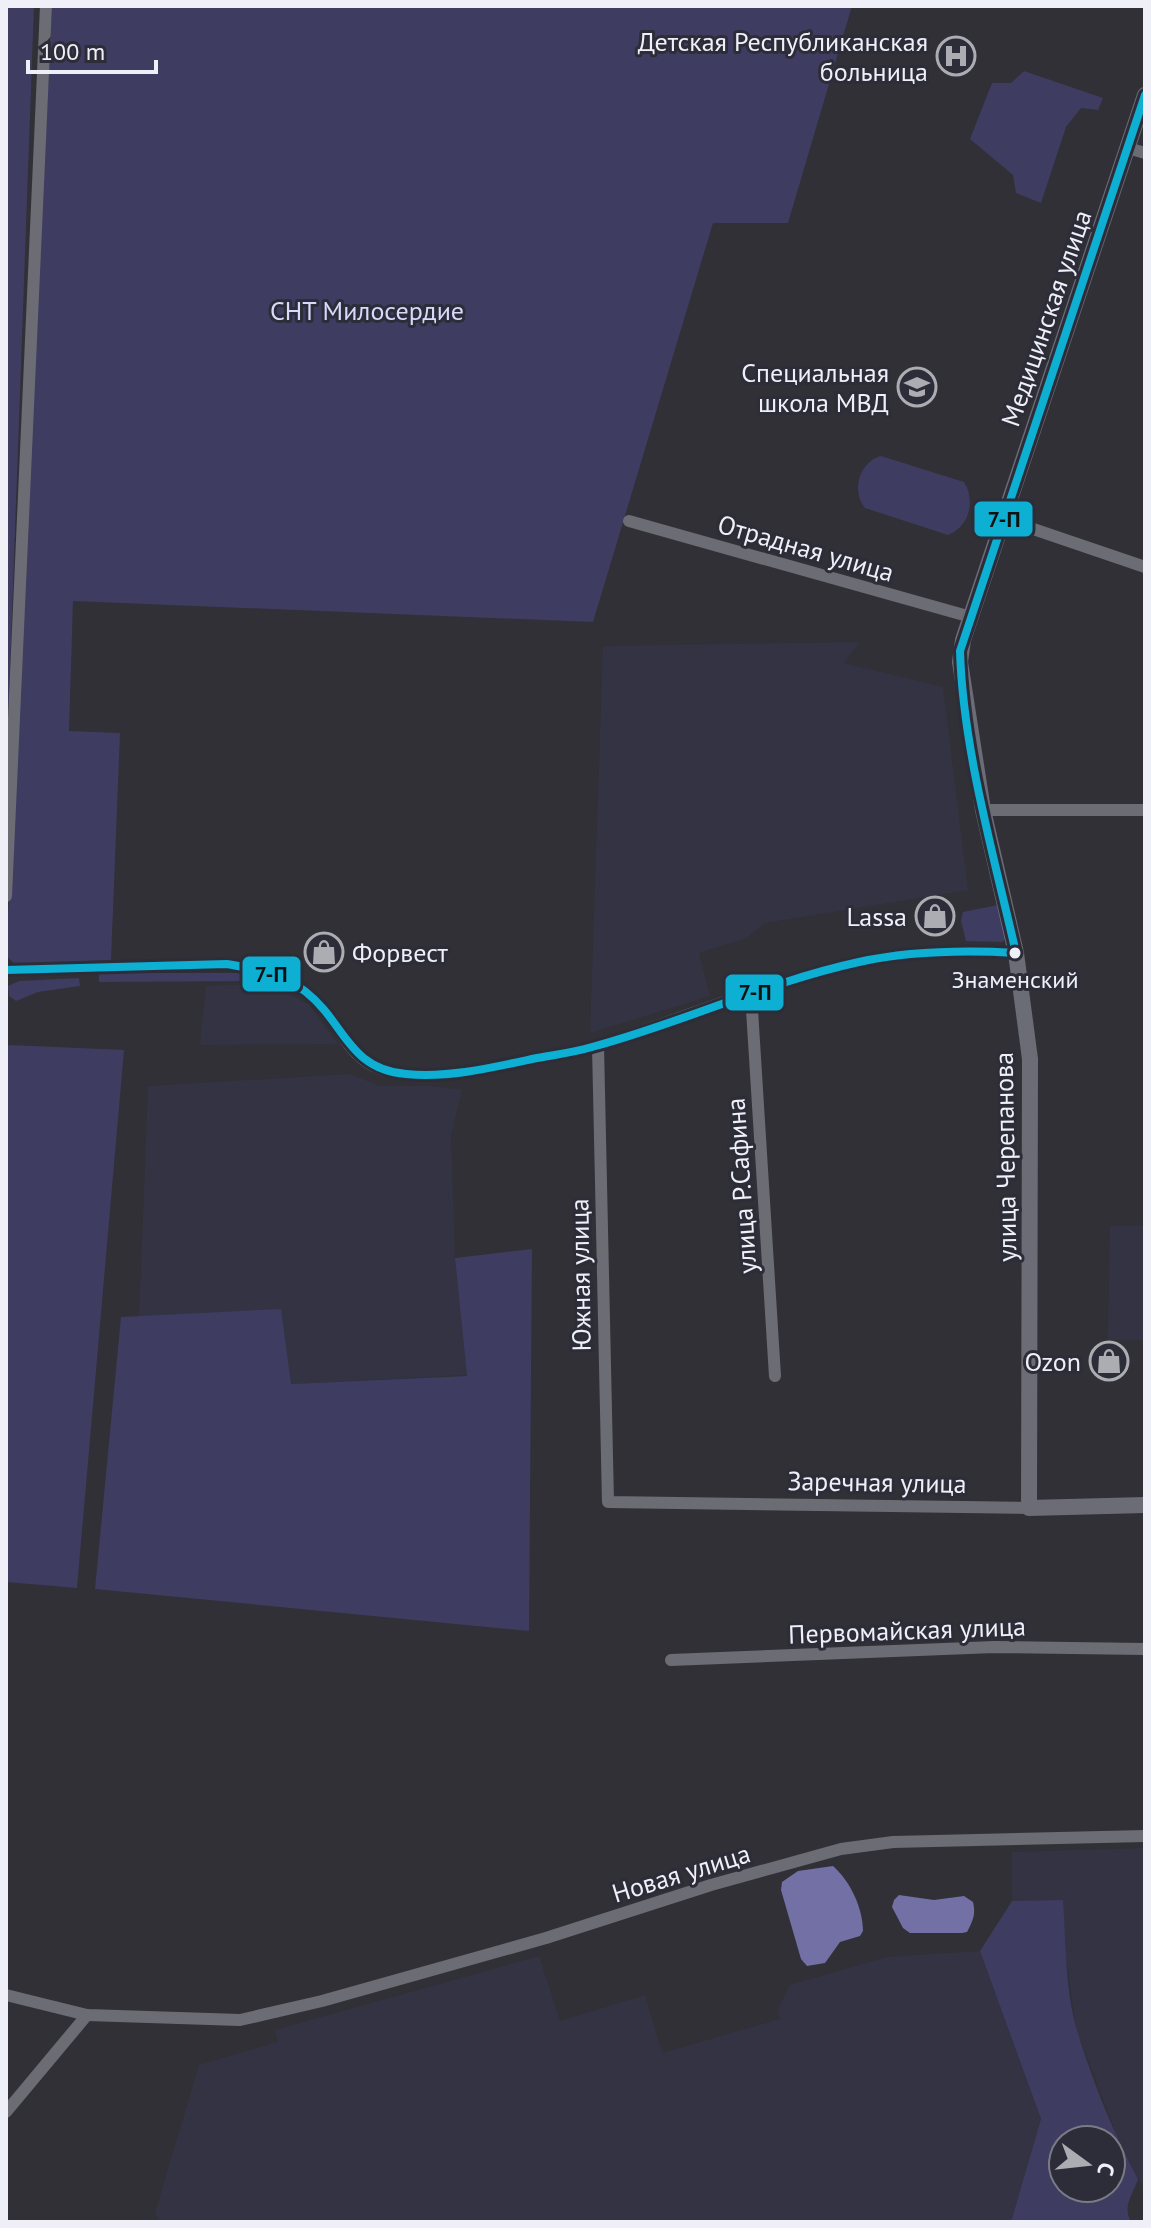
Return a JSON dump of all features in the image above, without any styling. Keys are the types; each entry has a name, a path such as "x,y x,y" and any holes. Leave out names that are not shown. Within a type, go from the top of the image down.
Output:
{"main road":[{"name":"Медицинская улица","path":"991,557 1137,150 1145,95"},
{"name":"улица Черепанова","path":"991,557 960,651 960,672 983,810 1016,953 1030,1059 1029,1508"},
{"name":"Заречная улица","path":"1029,1508 1145,1505"}],"street":[{"path":"6,896 46,6"},
{"path":"1004,519 1145,567"},
{"name":"Отрадная улица","path":"629,521 971,617"},
{"path":"983,810 1145,810"},
{"path":"6,970 227,964 256,969 300,987 316,1001 351,1050 365,1063 392,1073 420,1075 500,1066 598,1046 843,966 894,956 963,951 1016,953"},
{"name":"улица Р.Сафина","path":"751,994 775,1376"},
{"name":"Южная улица","path":"598,1046 608,1502"},
{"name":"Заречная улица","path":"608,1502 1029,1508"},
{"name":"Первомайская улица","path":"671,1660 994,1647 1145,1649"},
{"name":"Новая улица","path":"6,1995 87,2015 240,2020 294,2009 546,1938 711,1885 841,1849 893,1842 1145,1836"},
{"path":"6,2112 87,2015"}],"shaded area":[{"path":"859,642 844,663 943,687 968,890 765,923 747,938 699,953 710,996 590,1033 603,646"},
{"path":"270,983 308,1004 338,1044 200,1045 206,986"},
{"path":"350,1074 380,1086 431,1086 462,1090 451,1135 455,1258 467,1375 290,1384 139,1317 148,1086"},
{"path":"1110,1226 1145,1226 1145,1340 1108,1340"},
{"path":"1145,1848 1145,2191 1127,2157 1127,2124 1112,2124 1076,2028 1065,1952 1063,1901 1012,1901 1012,1852"},
{"path":"833,1866 854,1896 861,1913 863,1931 860,1936 840,1942 825,1963 807,1966 801,1959 781,1890 782,1882 798,1871"},
{"path":"899,1895 934,1900 964,1896 973,1902 972,1921 967,1932 962,1933 910,1933 903,1928 892,1907"},
{"path":"980,1951 1041,2119 1011,2222 159,2222 155,2213 199,2065 278,2042 275,2030 539,1956 560,2021 645,1995 662,2053 780,2019 778,2008 790,1985 887,1957"}],"green space":[{"path":"6,6 34,6 6,778"},
{"name":"СНТ Милосердие","path":"52,6 852,6 788,223 713,223 593,622 73,601 69,731 120,733 111,960 15,964 6,956"},
{"path":"1024,71 1103,98 1098,110 1081,108 1066,127 1041,203 1016,193 1013,175 970,139 992,83 1011,83"},
{"path":"881,456 964,482 970,505 961,526 948,535 865,508 858,494 860,478 867,464"},
{"path":"998,905 1006,939 1002,942 966,941 961,921 963,912"},
{"path":"99,973 249,973 255,981 99,982"},
{"path":"79,978 80,986 38,992 16,1001 9,996 8,986 19,981"},
{"path":"6,1047 124,1050 77,1588 6,1582"},
{"path":"532,1249 529,1631 95,1589 121,1317 281,1309 291,1384 467,1376 455,1258"},
{"path":"1063,1900 1073,2014 1089,2068 1112,2124 1047,2124 1047,2204 1127,2204 1127,2157 1138,2179 1128,2205 1131,2222 1011,2222 1041,2119 980,1951 1012,1901"}],"transit line":[{"name":"7-П","path":"1016,953 973,764 960,651 1145,95"},
{"name":"7-П","path":"6,970 227,964 258,970 288,981 306,992 359,1054 371,1063 406,1074 438,1075 584,1049 791,980 859,962 937,952 1016,953"}],"place":[{"name":"Детская Республиканская больница","path":"956,56"},
{"name":"Специальная школа МВД","path":"917,387"},
{"name":"Lassa","path":"935,916"},
{"name":"Форвест","path":"324,952"},
{"name":"Знаменский","path":"1015,953"},
{"name":"Ozon","path":"1109,1361"}]}
